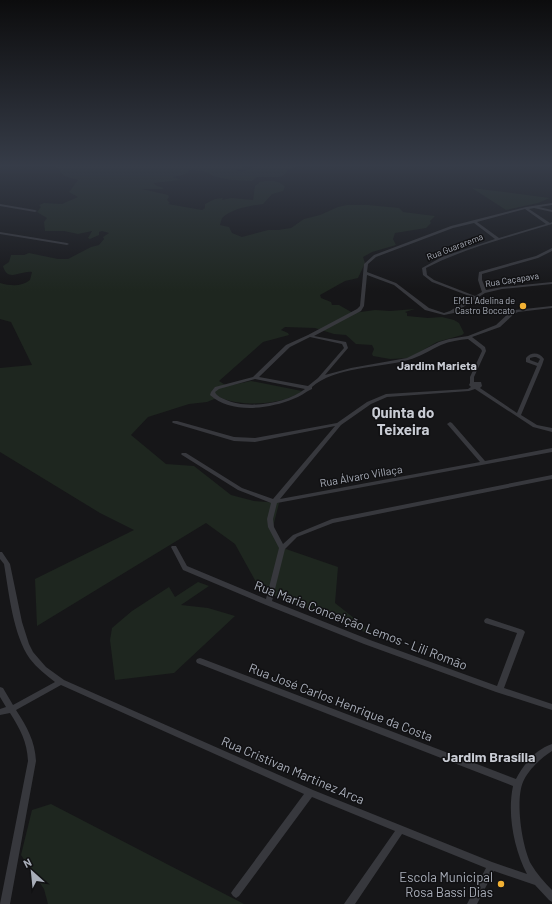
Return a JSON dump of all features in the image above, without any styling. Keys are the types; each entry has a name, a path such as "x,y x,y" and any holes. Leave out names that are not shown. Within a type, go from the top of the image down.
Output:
{"street":[{"path":"13,207 35,211"},
{"path":"254,378 288,346 359,310 362,306 366,264 375,256 423,237 474,221 531,207"},
{"path":"533,207 552,211"},
{"path":"526,208 550,223"},
{"path":"474,221 498,239"},
{"name":"Rua Guararema","path":"475,297 433,281 425,275 424,268 443,258 550,223"},
{"path":"0,233 67,244"},
{"path":"484,292 480,280 480,273 538,257 552,249"},
{"name":"Rua Caçapava","path":"365,273 395,284 427,309 444,314 452,312 484,292 502,288 552,283"},
{"path":"365,281 380,278"},
{"path":"320,378 413,357 438,344 469,337 498,326 512,313 517,311 552,307"},
{"path":"310,336 341,341 346,345 346,348 310,388 290,399 256,406 225,403 213,395 213,392 217,388 254,378 310,388"},
{"path":"469,337 483,348 484,351 472,377 475,385 535,426 552,430"},
{"path":"519,415 540,365"},
{"path":"328,368 345,372"},
{"path":"282,548 271,527 270,519 274,502 339,424 368,403 386,396 463,390 475,385"},
{"path":"175,422 234,439 249,440 339,424"},
{"path":"450,424 484,464"},
{"name":"Rua Álvaro Villaça","path":"274,502 484,464 552,450"},
{"path":"184,454 240,489 274,502"},
{"path":"268,603 282,548 295,536 332,521 552,477"},
{"name":"Rua Maria Conceição Lemos - Lili Romão","path":"174,547 185,568 268,603 499,690 552,708"},
{"name":"Rua Cristivan Martinez Arca","path":"0,554 7,564 24,637 30,653 45,671 61,682 310,793 492,866 536,881"},
{"path":"487,621 521,632 499,690"},
{"name":"Rua José Carlos Henrique da Costa","path":"200,661 518,784"},
{"path":"0,716 6,711 61,682"},
{"path":"0,690 6,711 31,743 33,751 5,904"},
{"path":"552,746 531,763 518,784 516,811 522,854 536,881 552,896"},
{"path":"236,893 310,793"},
{"path":"349,904 401,829"},
{"path":"472,904 492,866"}],"shaded area":[{"path":"41,207 186,207 202,210 205,207 246,207 226,215 222,218 220,225 229,227 232,233 242,237 268,230 291,228 304,219 320,215 338,207 391,207 399,208 403,212 435,216 426,228 395,233 393,239 396,245 372,252 363,257 365,263 358,278 345,281 320,295 321,298 331,302 332,305 339,305 353,313 375,310 390,311 415,309 405,312 407,313 407,316 428,318 442,317 454,320 459,323 464,333 462,335 437,342 409,358 390,359 373,356 372,354 374,349 372,345 356,344 346,335 334,334 315,328 285,327 281,330 289,335 263,342 219,381 227,386 251,381 302,391 284,400 272,402 238,402 219,397 207,402 189,404 148,417 131,435 166,464 194,466 231,495 254,501 279,503 273,527 283,548 338,567 335,603 379,638 283,598 262,593 235,544 206,523 37,626 35,579 134,530 100,513 0,452 0,368 32,365 11,322 0,319 0,283 12,285 23,284 30,280 32,272 11,275 5,271 3,266 9,262 11,255 24,255 29,253 58,259 68,259 91,247 99,245 104,239 103,237 109,233 102,231 99,232 99,235 90,239 88,238 92,231 78,234 64,231 45,231 44,222 47,218 37,212"},
{"path":"502,207 519,207 506,210"},
{"path":"198,582 209,586 181,605 208,608 235,616 174,673 115,680 110,640 112,628 132,611 169,587 175,597"},
{"path":"51,804 244,904 48,904 44,889 21,855 32,810"}],"place":[{"name":"EMEI Adelina de Castro Boccato","path":"523,306"},
{"name":"Escola Municipal Rosa Bassi Dias","path":"501,884"}],"district":[{"name":"Jardim Marieta","path":"437,366"},
{"name":"Quinta do Teixeira","path":"403,422"},
{"name":"Jardim Brasília","path":"489,757"}]}
